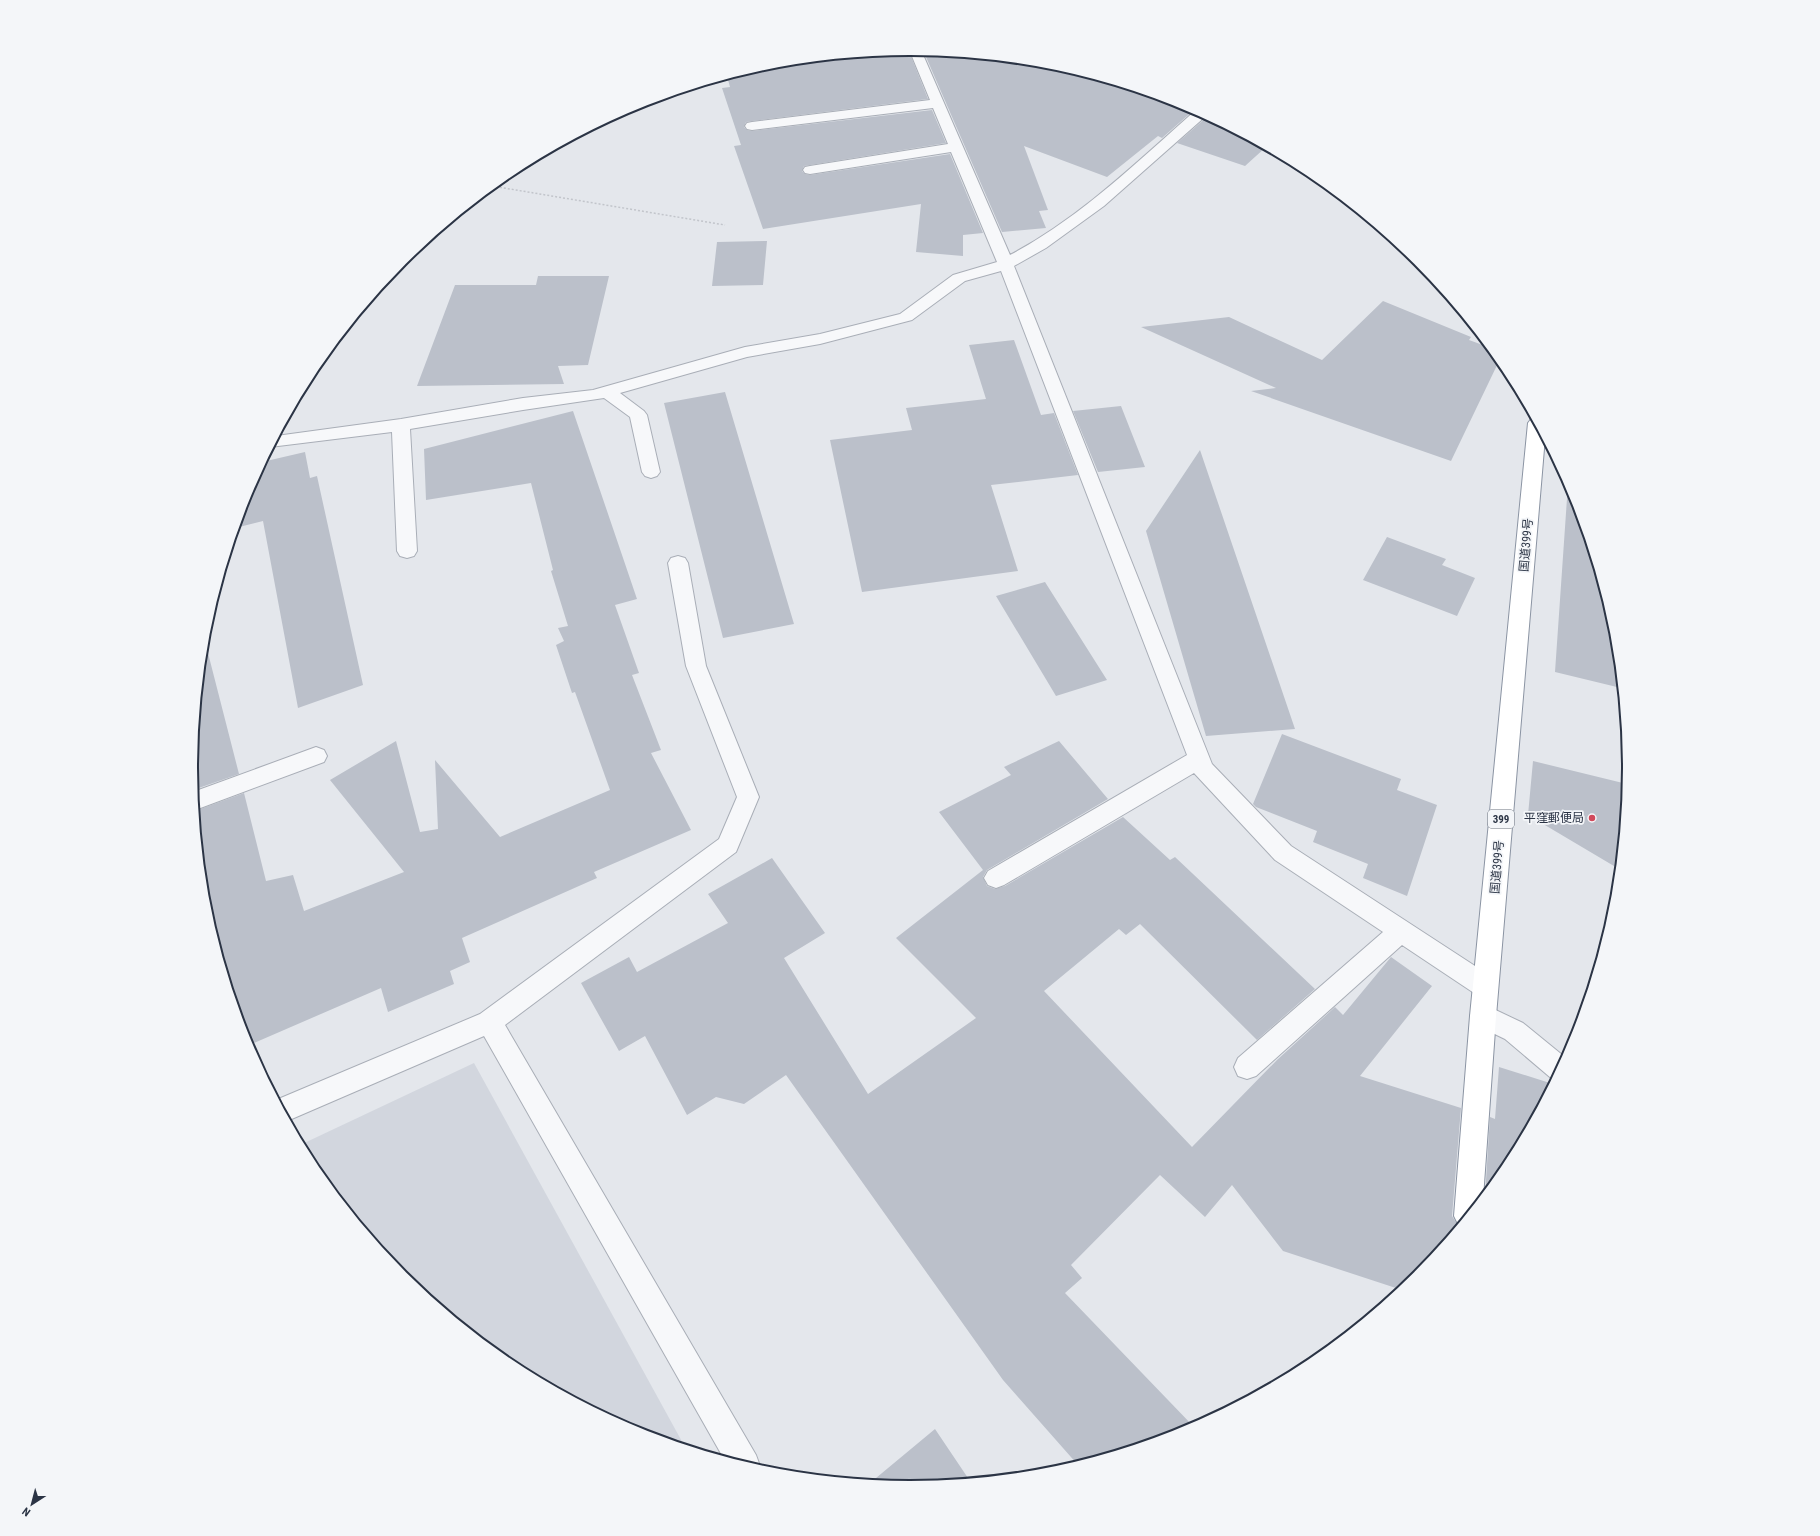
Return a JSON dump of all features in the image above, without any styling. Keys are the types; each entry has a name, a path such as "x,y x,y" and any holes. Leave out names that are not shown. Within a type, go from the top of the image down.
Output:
{"highway":[{"name":"国道399号","path":"1469,1209 1483,1016 1536,430"}],"street":[{"path":"918,56 1006,264 1203,769 1283,853 1486,988"},
{"path":"752,126 938,102"},
{"path":"277,441 401,424 523,404 594,395 745,352 820,338 906,317 959,278 1006,264 1041,244 1099,203 1197,117"},
{"path":"810,170 957,147"},
{"path":"606,391 638,415 650,472"},
{"path":"401,424 407,551"},
{"path":"285,1109 488,1022 728,845 748,796 696,666 678,563"},
{"path":"199,799 316,756"},
{"path":"996,878 1198,759"},
{"path":"1247,1067 1401,931"},
{"path":"1483,1016 1514,1031 1556,1066"},
{"path":"488,1022 741,1459"}],"path":[{"path":"499,187 725,225"}],"shaded area":[{"path":"474,1063 683,1442 638,1426 595,1407 554,1385 514,1360 477,1333 441,1303 407,1271 375,1237 345,1201 305,1143"}],"building":[{"path":"911,56 928,99 752,121 746,122 744,127 747,130 752,131 932,110 946,143 804,166 802,171 805,174 810,175 950,154 983,233 963,235 963,256 916,252 921,204 763,229 734,146 741,145 722,88 730,87 728,80 817,62"},
{"path":"926,57 1003,62 1049,70 1094,80 1139,94 1190,113 1162,138 1158,136 1107,177 1024,146 1048,210 1039,211 1046,228 1002,232"},
{"path":"1204,120 1263,150 1245,166 1177,143"},
{"path":"767,241 763,285 712,286 717,242"},
{"path":"538,276 609,276 588,365 558,366 564,384 417,386 455,285 536,285"},
{"path":"1383,301 1471,337 1469,340 1482,345 1497,365 1451,461 1251,391 1276,388 1141,327 1229,317 1322,360"},
{"path":"1014,340 1041,415 1054,413 1078,475 991,485 1018,571 862,592 830,440 912,430 906,408 986,399 969,345"},
{"path":"725,392 794,624 723,638 664,403"},
{"path":"1121,406 1145,467 1098,472 1073,411"},
{"path":"573,411 637,599 615,605 639,673 632,675 661,750 651,753 691,830 594,872 597,878 462,938 470,962 450,971 454,984 388,1012 381,988 253,1043 236,997 222,952 204,861 200,809 244,793 266,881 293,875 304,911 404,872 330,780 396,741 420,832 438,829 435,760 500,837 610,790 575,692 572,693 556,645 564,641 558,628 568,626 551,571 553,570 531,483 426,500 424,449"},
{"path":"1200,450 1295,729 1206,736 1146,531"},
{"path":"305,452 310,478 317,476 363,685 298,708 263,521 241,527 268,461"},
{"path":"1567,494 1584,539 1598,584 1608,629 1617,687 1555,672"},
{"path":"1387,537 1446,559 1442,565 1475,578 1457,616 1363,580"},
{"path":"1045,582 1107,680 1056,696 996,596"},
{"path":"208,653 208,653 239,774 199,788 200,721 204,675"},
{"path":"1282,734 1401,779 1397,790 1437,805 1407,896 1363,878 1368,864 1313,842 1317,831 1256,807 1253,804"},
{"path":"1059,741 1108,799 987,870 983,877 987,886 995,889 1005,886 1123,817 1170,860 1175,857 1315,989 1257,1040 1140,924 1126,935 1119,929 1044,991 1192,1147 1277,1060 1335,1007 1343,1015 1391,957 1432,986 1360,1076 1461,1108 1452,1216 1457,1223 1413,1271 1395,1288 1283,1251 1232,1185 1205,1217 1160,1175 1071,1265 1082,1278 1065,1293 1190,1423 1139,1442 1074,1460 1003,1380 786,1075 744,1104 716,1097 687,1115 645,1036 619,1051 581,983 629,957 637,972 728,923 708,894 772,858 825,933 784,958 868,1094 976,1018 896,938 983,870 939,812 1011,775 1004,767"},
{"path":"1533,761 1621,783 1615,867 1528,815"},
{"path":"1499,1067 1549,1083 1527,1124 1502,1164 1486,1186 1490,1117 1495,1119"},
{"path":"935,1429 967,1477 910,1480 875,1479"}],"place":[{"name":"平窪郵便局","path":"1592,818"}]}
